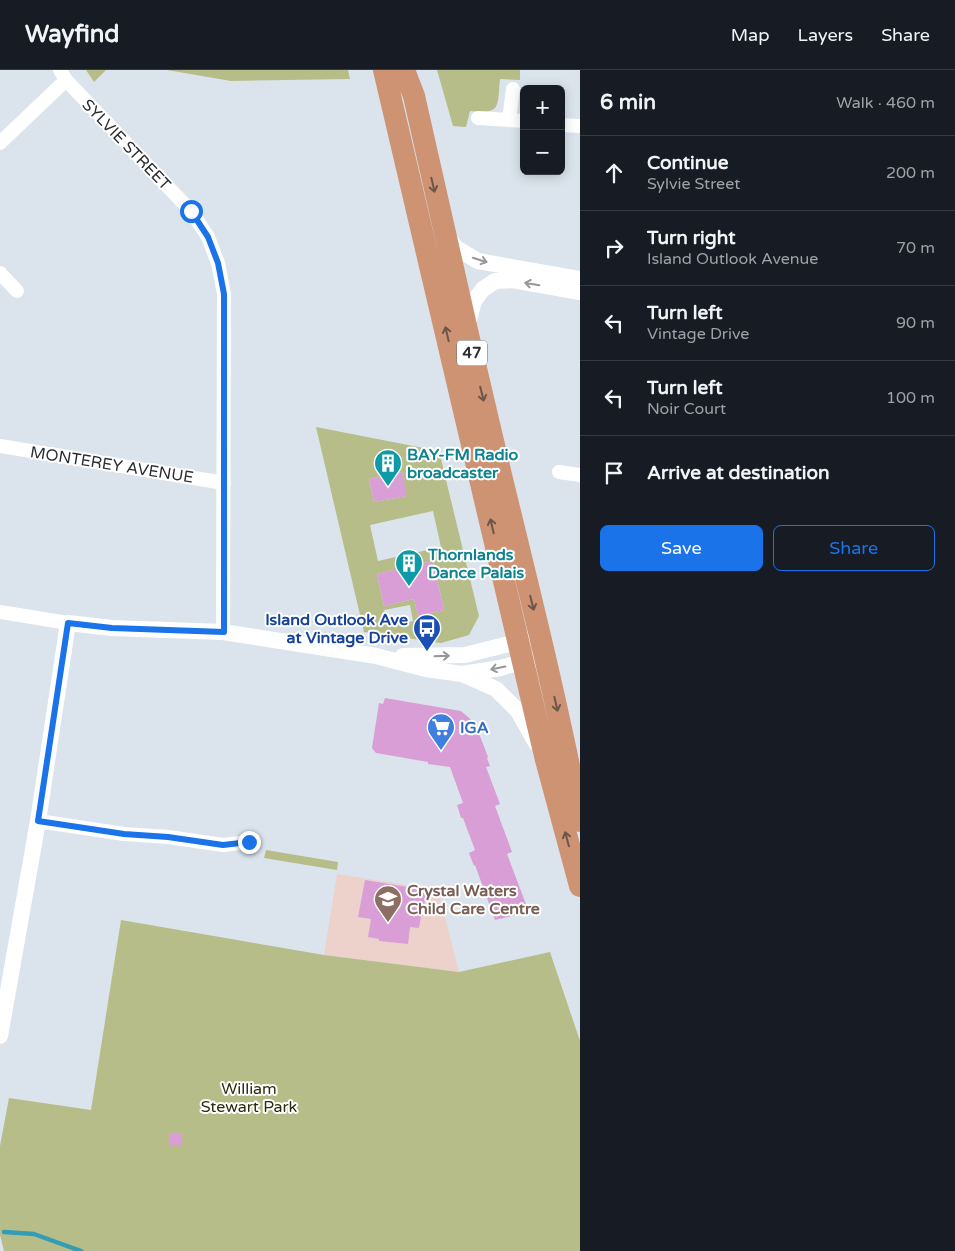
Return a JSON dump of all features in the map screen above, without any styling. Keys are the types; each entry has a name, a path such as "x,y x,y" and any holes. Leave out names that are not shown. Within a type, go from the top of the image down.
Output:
{"highway":[{"name":"47","path":"384,70 546,760 580,886"},
{"name":"47","path":"404,70 414,96 466,330 543,646 567,752 580,821"},
{"path":"414,96 402,97 399,105 413,160 417,211"}],"street":[{"path":"0,143 63,75"},
{"name":"SYLVIE STREET","path":"63,75 191,211 208,237 218,263 224,294 224,632"},
{"path":"509,120 513,89"},
{"path":"478,118 520,121"},
{"path":"565,125 580,126"},
{"path":"444,231 456,248 478,261 580,280"},
{"path":"0,273 17,291"},
{"path":"466,330 474,301 483,289 495,280 512,280 580,292"},
{"name":"MONTEREY AVENUE","path":"0,446 224,483"},
{"path":"559,472 580,475"},
{"path":"0,612 112,628 224,632 376,656 426,669 462,674 496,689 518,711 546,760"},
{"path":"0,1036 38,821 68,623"},
{"path":"376,656 521,652 543,646"},
{"path":"462,674 500,668 521,652"},
{"path":"38,821 124,834 168,837 223,845 249,842"}],"shaded area":[{"name":"Crystal Waters Child Care Centre","path":"337,874 438,890 459,972 324,955"}],"green space":[{"path":"86,70 106,70 94,82"},
{"path":"167,70 348,70 350,79 231,81"},
{"path":"437,70 520,70 520,80 500,79 498,102 493,110 470,111 466,127 453,126"},
{"path":"316,427 439,451 479,616 469,635 441,643 364,632","holes":["402,472 406,496 374,502 369,479","433,511 441,547 378,561 370,525","433,561 444,610 418,616 414,599 384,606 377,574","410,605 413,621 388,627 384,610"]},
{"path":"266,850 338,862 337,870 264,858"},
{"name":"William Stewart Park","path":"121,920 324,955 459,972 550,952 580,1041 580,1251 4,1251 0,1235 0,1146 9,1098 91,1110"}],"building":[{"name":"BAY-FM Radio broadcaster","path":"402,472 407,496 374,502 369,479"},
{"name":"Thornlands Dance Palais","path":"433,561 444,610 418,616 414,599 384,606 377,574"},
{"path":"385,698 461,711 475,723 488,757 490,766 486,767 500,804 495,806 512,852 507,854 529,912 495,920 469,853 475,850 457,805 463,803 450,767 376,753 372,748 379,703 383,704"},
{"path":"365,880 426,890 423,916 421,916 419,928 410,927 408,944 379,941 379,939 368,937 371,919 358,917"},
{"path":"169,1133 182,1133 182,1146 169,1146"}],"waterway":[{"path":"4,1232 34,1234 81,1251"}],"place":[{"name":"BAY-FM Radio broadcaster","path":"388,487"},
{"name":"Thornlands Dance Palais","path":"409,587"},
{"name":"Island Outlook Ave at Vintage Drive","path":"427,652"},
{"name":"IGA","path":"441,751"},
{"name":"Crystal Waters Child Care Centre","path":"388,923"}],"route":[{"path":"191,211 208,237 218,263 224,294 224,632 112,628 68,623 38,821 124,834 168,837 223,845 249,842"}]}
